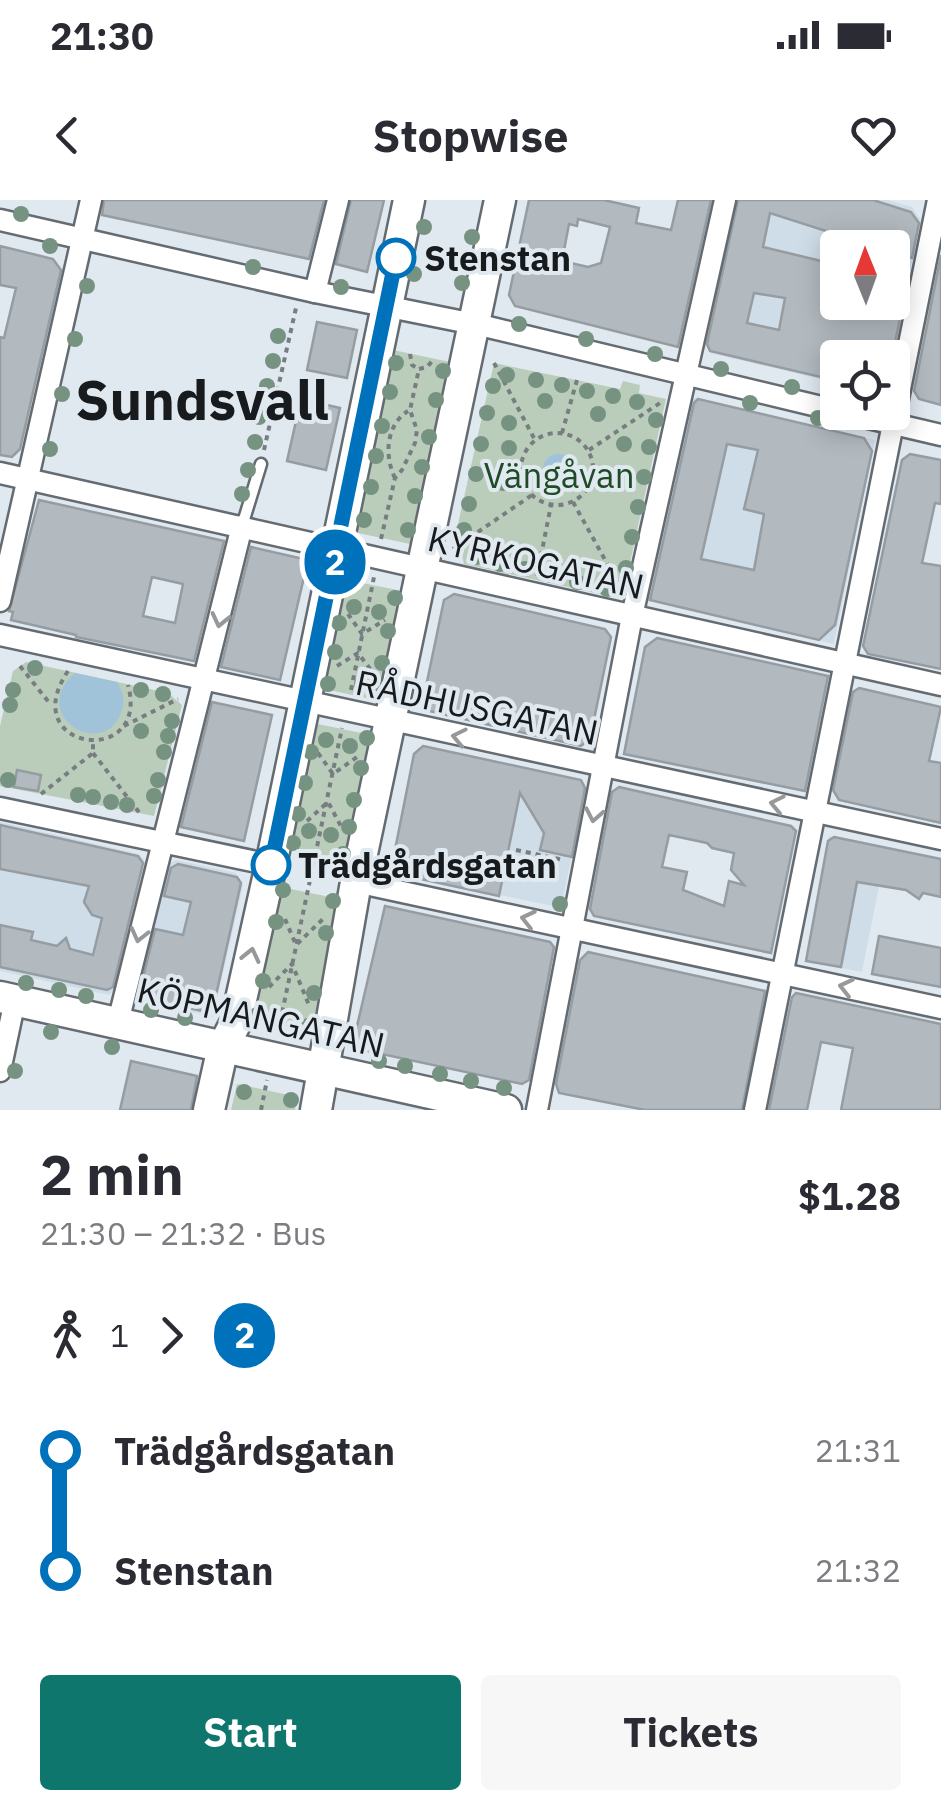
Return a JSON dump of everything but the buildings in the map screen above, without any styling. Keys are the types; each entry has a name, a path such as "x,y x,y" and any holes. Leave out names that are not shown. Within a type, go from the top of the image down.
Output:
{"street":[{"path":"0,601 91,200"},
{"path":"315,292 338,200"},
{"path":"210,1110 223,1047 236,1022 271,866 409,200"},
{"path":"316,1110 356,882 500,200"},
{"path":"537,1110 632,616 725,200"},
{"path":"910,343 938,200"},
{"path":"0,220 473,324 820,407"},
{"path":"910,428 941,435"},
{"path":"755,1110 893,430"},
{"name":"KYRKOGATAN","path":"0,473 941,685"},
{"path":"118,1022 242,526"},
{"name":"RÅDHUSGATAN","path":"0,635 941,839"},
{"path":"0,808 271,866"},
{"path":"356,882 941,1008"},
{"path":"0,1070 7,999"},
{"name":"KÖPMANGATAN","path":"7,999 506,1110"}],"lane":[{"path":"242,526 261,464"}],"path":[{"path":"261,464 296,307"},
{"path":"410,354 412,364 419,368 427,368 434,359"},
{"path":"494,362 535,440"},
{"path":"380,542 395,478 415,443 410,410 419,368"},
{"path":"562,433 577,380"},
{"path":"589,450 666,399"},
{"path":"395,478 389,466 390,438 400,416 410,410"},
{"path":"562,433 589,450 592,478 586,492 573,502 551,505 532,494 521,469 525,453 535,440 562,433"},
{"path":"499,464 521,469"},
{"path":"447,553 532,494"},
{"path":"573,502 624,594"},
{"path":"536,581 551,505"},
{"path":"350,694 375,572"},
{"path":"362,634 388,618"},
{"path":"358,653 376,678"},
{"path":"20,666 54,707 67,731 80,738 106,739 184,696"},
{"path":"54,707 55,690 68,672"},
{"path":"124,726 132,705 128,684"},
{"path":"261,1110 342,728"},
{"path":"38,797 92,753 94,740"},
{"path":"92,753 146,820"},
{"path":"333,774 360,755"},
{"path":"516,850 570,862"},
{"path":"296,945 330,913"},
{"path":"292,964 310,1009"}],"shaded area":[{"path":"734,200 888,200 912,207 921,220 910,270 910,230 820,230 820,320 899,320 895,340 820,340 820,379 710,353 703,342"},
{"path":"692,398 875,440 834,644 647,599"},
{"path":"423,745 582,780 586,789 563,898 553,906 397,874 391,865 413,753"},
{"path":"0,822 139,854 147,864 118,987 109,995 0,971"},
{"path":"829,836 887,847 862,972 806,961"},
{"path":"176,860 236,873 243,885 213,1017 142,1000 137,992 166,865"}],"green space":[{"path":"393,350 450,362 410,544 353,532"},
{"name":"Vängåvan","path":"494,363 620,389 623,381 640,385 639,393 666,399 622,599 464,564 456,533"},
{"path":"343,579 402,591 380,701 320,688"},
{"path":"26,662 168,693 182,705 154,816 0,786 0,726 13,671"},
{"path":"313,723 371,735 344,860 286,848"},
{"path":"276,886 340,899 311,1032 251,1019"},
{"path":"237,1084 298,1097 295,1110 231,1110"}],"water":[{"path":"558,454 569,458 573,469 569,480 558,484 547,480 543,469 547,458"},
{"path":"75,673 117,682 123,704 112,727 86,733 64,717 59,704 62,689"}],"bus line":[{"name":"2","path":"271,865 396,258"}],"place":[{"name":"Stenstan","path":"396,258"},
{"name":"Trädgårdsgatan","path":"271,865"}],"district":[{"name":"Sundsvall","path":"202,399"}]}
